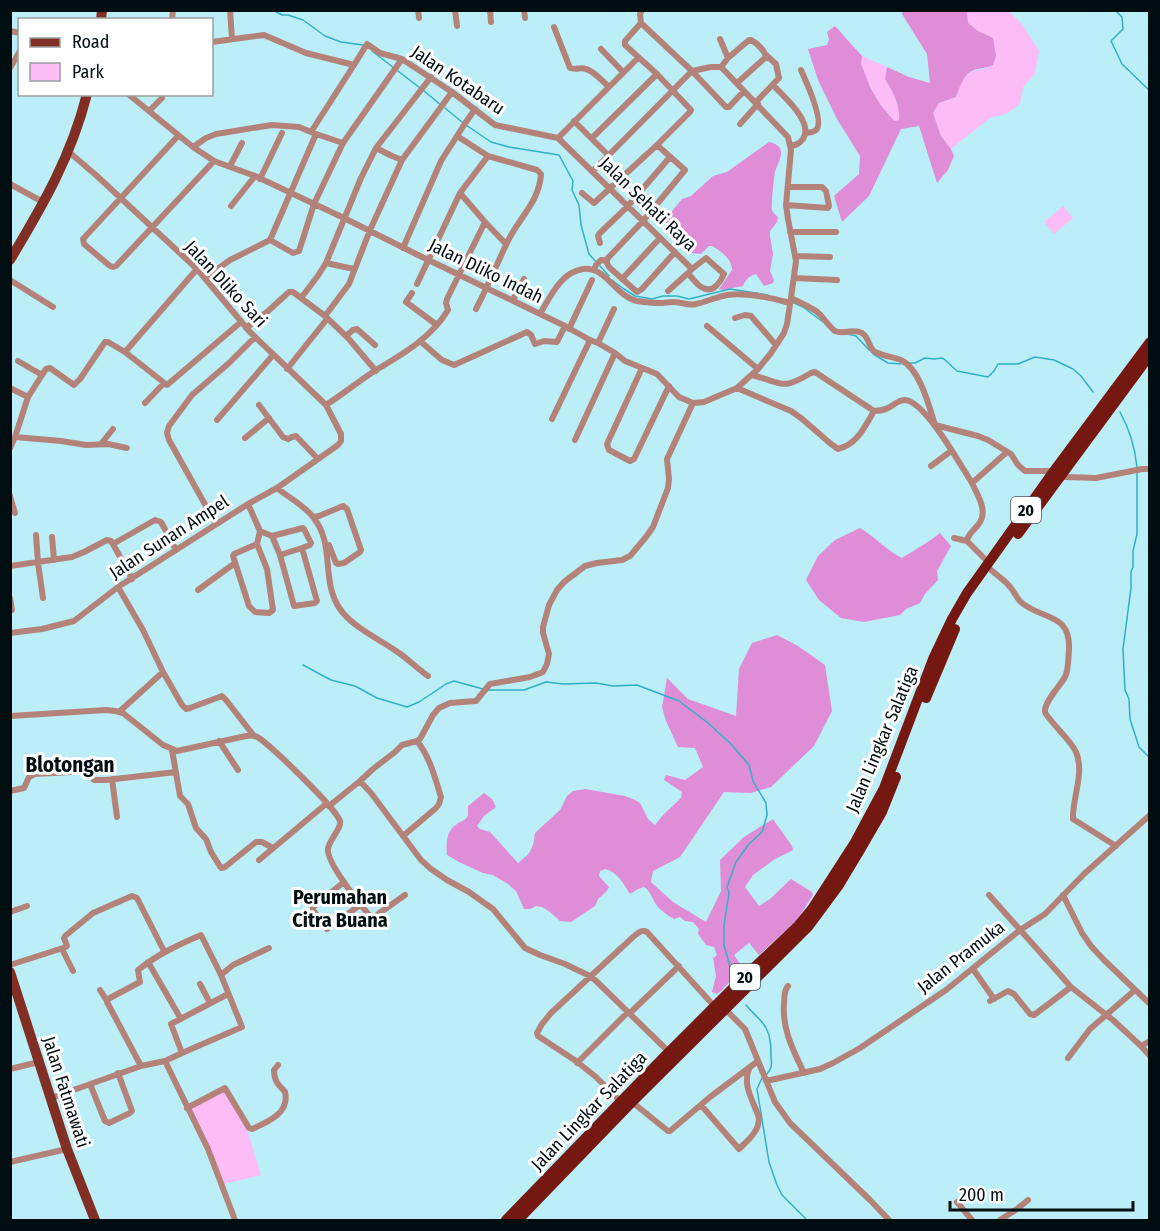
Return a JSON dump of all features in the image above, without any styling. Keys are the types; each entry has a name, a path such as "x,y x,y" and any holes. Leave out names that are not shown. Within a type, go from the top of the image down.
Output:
{"highway":[{"name":"Jalan Lingkar Salatiga","path":"518,1221 782,948 813,909 887,789 921,690 960,605 1057,474 1149,342"},
{"name":"Jalan Lingkar Salatiga","path":"1057,474 1149,355"},
{"name":"Jalan Lingkar Salatiga","path":"506,1221 669,1052 720,1010"}],"main road":[{"path":"10,260 44,203 69,152 86,96"},
{"name":"Jalan Fatmawati","path":"10,972 14,998 95,1221"}],"street":[{"path":"230,10 232,39"},
{"path":"418,10 419,18"},
{"path":"455,10 457,26"},
{"path":"490,10 491,22"},
{"path":"524,10 525,18"},
{"path":"642,10 641,22 726,107 729,107 744,91"},
{"path":"582,193 594,204 690,112 690,109 673,90 626,45 625,42 641,22"},
{"path":"554,27 570,68 588,69 608,86"},
{"path":"213,42 264,36 306,52 354,65"},
{"path":"720,39 728,58"},
{"path":"721,67 728,58 751,40 774,62 779,74 778,80 740,124"},
{"name":"Jalan Kotabaru","path":"270,240 314,133 367,44 380,53 402,59 431,77 498,126 558,138"},
{"path":"601,49 623,72"},
{"path":"10,68 18,54"},
{"path":"737,83 766,55"},
{"path":"558,138 638,58"},
{"path":"204,278 230,260 270,240 293,253 298,252 314,204 343,143 402,59"},
{"path":"259,860 402,745 417,741 439,708 463,701 474,702 491,684 542,673 549,654 543,627 549,605 557,590 585,566 622,560 630,556 653,527 668,488 667,459 693,403 704,402 738,388 759,369 784,333 796,268 786,205 791,146 786,134 721,67 692,71 593,171"},
{"path":"801,70 817,111 818,127 814,132 806,133"},
{"path":"592,138 657,74"},
{"path":"301,298 326,263 376,148 431,77"},
{"path":"773,85 798,112 803,122 806,133 801,142 791,146"},
{"path":"287,369 349,284 370,230 402,160 452,92"},
{"name":"Jalan Dliko Indah","path":"130,96 178,136 214,161 258,178 370,230 567,327 598,343 625,361 657,374 679,398 693,403"},
{"path":"148,111 162,98"},
{"path":"403,248 434,175 475,109"},
{"path":"574,121 608,155"},
{"path":"193,147 216,134 272,125 299,128 343,143"},
{"path":"231,206 258,178 282,133"},
{"path":"178,136 83,239 84,244 110,266 116,266 214,161"},
{"path":"457,136 489,156 540,171 541,174 536,197 506,244 476,309"},
{"name":"Jalan Sehati Raya","path":"558,138 675,252 690,271 705,290 709,291 721,281 723,274 706,258 690,271"},
{"path":"230,166 242,143"},
{"path":"540,314 559,283 582,269 599,264 643,221 685,170 657,145"},
{"path":"376,148 402,160"},
{"name":"Jalan Dliko Sari","path":"69,152 197,269 255,337 326,405 341,434 341,442 336,446"},
{"path":"417,284 460,194 489,156"},
{"path":"600,243 598,239 600,233 628,206 670,157"},
{"path":"10,184 44,203"},
{"path":"786,205 828,208 829,206 826,191 822,187 789,187"},
{"path":"460,194 506,244"},
{"path":"326,405 399,357 437,326 447,312 447,299 485,222"},
{"path":"790,232 836,232"},
{"path":"622,279 660,238"},
{"path":"599,264 609,267 636,291 639,291 675,252"},
{"path":"795,256 830,257"},
{"path":"326,263 354,268"},
{"path":"599,264 608,279 628,298 636,301 692,305 728,294 791,301 814,309 836,331 861,332 868,338 873,351 905,363 925,394 935,424 972,483 983,508 981,521 969,534 967,541"},
{"path":"125,352 197,269"},
{"path":"668,291 690,271"},
{"path":"794,278 837,280"},
{"path":"513,300 524,279"},
{"path":"10,280 53,307"},
{"path":"420,341 442,360 454,365 527,332 536,344 544,341 557,342 592,280"},
{"path":"10,448 28,397 46,369 50,368 74,385 105,342 108,342 168,384 244,325 267,312 289,292 301,298 346,336 376,371"},
{"path":"412,292 406,302 437,326"},
{"path":"598,343 614,309"},
{"path":"735,318 751,316 776,345"},
{"path":"707,326 759,369"},
{"path":"346,336 357,329 375,345"},
{"path":"216,524 169,440 167,431 192,395 255,337"},
{"path":"552,420 590,340"},
{"path":"575,440 615,353"},
{"path":"217,420 273,355"},
{"path":"18,361 42,375"},
{"path":"642,369 607,444 609,450 630,461 634,459 669,386"},
{"path":"752,375 774,383 791,384 815,372 874,411"},
{"path":"145,403 164,383"},
{"path":"10,388 28,397"},
{"path":"738,388 791,411 838,449 842,449 857,438 874,411 887,408 898,401 909,401 935,424 988,440 1007,452 1024,470 1096,478 1149,469"},
{"path":"259,405 285,438 296,436 318,459"},
{"path":"245,438 269,418"},
{"path":"102,444 113,429"},
{"path":"15,437 61,441 86,446 102,444 127,448"},
{"name":"Jalan Sunan Ampel","path":"10,633 42,629 74,621 118,587 277,488 336,446"},
{"path":"931,466 951,451"},
{"path":"972,483 1007,452"},
{"path":"277,488 316,517 337,564 344,563 359,554 361,550 346,507 343,506 316,517"},
{"path":"10,496 16,512"},
{"path":"248,504 260,531 257,544 267,569 273,602 271,613 255,612 249,606 233,556 257,544"},
{"path":"316,517 327,547 329,583 332,594 342,612 367,633 400,653 428,676"},
{"path":"113,544 157,520 176,550"},
{"path":"260,531 272,536 303,528 311,544 280,555"},
{"path":"36,535 43,598"},
{"path":"272,536 280,555 294,606 316,601 302,548"},
{"path":"52,537 54,560"},
{"path":"954,538 967,541 1010,587 1020,602 1055,619 1069,635 1067,672 1045,712 1075,749 1078,758 1077,791 1072,819 1116,846"},
{"path":"10,566 78,555 108,540 113,544 132,579"},
{"path":"198,590 235,563"},
{"path":"118,587 182,705 186,709 222,696 254,736"},
{"path":"10,598 12,610"},
{"path":"119,712 163,672"},
{"path":"10,716 106,710 119,712 126,715 163,745 172,750 181,751 246,735 259,738 282,758 339,819 340,824 327,851 333,866 369,915 374,917 405,895"},
{"path":"219,741 238,770"},
{"path":"404,836 436,808 441,797 424,752 417,741"},
{"path":"172,750 180,796 188,804 196,828 206,839 221,868 256,842 262,842 273,848"},
{"path":"10,791 24,788 29,777 35,774 88,771 94,780 176,772"},
{"path":"112,779 117,817"},
{"path":"360,781 421,860 431,869 493,909 525,948 592,977 669,1052"},
{"name":"Jalan Pramuka","path":"765,1078 820,1069 833,1063 860,1048 946,990 1020,930 1046,914 1063,895 1149,815"},
{"path":"344,882 313,910 327,929 360,905"},
{"path":"989,895 1071,987 1106,1014 1149,1056"},
{"path":"1063,895 1091,946 1149,1004"},
{"path":"10,965 62,949 67,946 65,936 93,913 132,896 137,898 164,951"},
{"path":"10,912 27,906"},
{"path":"620,1101 596,1077 537,1035 537,1031 551,1013 642,931 647,932 720,1010 745,1029 775,1102 790,1123 889,1221"},
{"path":"51,1098 118,1073 165,1061 242,1027 201,935 164,951 148,962 138,970 140,982 107,1001"},
{"path":"220,975 233,965 269,948"},
{"path":"62,949 73,971"},
{"path":"148,962 181,1019"},
{"path":"578,1063 679,966"},
{"path":"973,969 992,1000 1005,991 1010,991 1030,1014 1034,1015 1071,987"},
{"path":"200,984 210,1003"},
{"path":"788,986 784,990 783,1011 787,1033 804,1072"},
{"path":"100,990 141,1066"},
{"path":"1068,1058 1090,1029 1136,990"},
{"path":"182,1053 171,1025 228,994"},
{"path":"1141,1046 1149,1041"},
{"path":"165,1061 208,1149 235,1221"},
{"path":"632,1102 668,1131 672,1130 758,1061"},
{"path":"10,1070 39,1062"},
{"path":"187,1108 225,1088 249,1128 252,1129 274,1118 286,1104 285,1092 276,1082 274,1074 278,1065"},
{"path":"701,1105 739,1149 753,1135 759,1123 747,1086 750,1067"},
{"path":"90,1084 105,1121 109,1123 132,1111 118,1073"},
{"path":"10,1162 67,1149"},
{"path":"1000,1221 1028,1200"},
{"path":"957,1202 972,1221"}],"green space":[{"path":"967,11 1009,11 1022,24 1039,51 1035,74 1023,87 1020,104 1006,114 990,118 951,149 941,136 933,113 939,103 956,97 962,81 968,74 984,69 996,56 993,38 968,23"},
{"path":"862,56 887,67 885,79 892,90 900,112 900,120 894,121 871,89 860,64"},
{"path":"1063,206 1073,218 1054,234 1044,222"},
{"path":"223,1087 247,1129 261,1175 224,1184 189,1104"}],"shaded area":[{"path":"903,11 967,11 968,23 993,38 996,56 993,65 967,74 956,97 939,103 933,113 941,136 954,156 948,170 937,183 919,126 901,129 869,196 842,222 834,196 859,174 860,156 837,119 818,80 808,49 827,45 829,39 827,32 835,26 862,56 861,64 880,104 894,121 899,120 897,104 885,79 887,67 930,83 927,54 902,14"},
{"path":"769,142 781,150 775,172 772,203 772,211 778,217 770,231 773,254 770,271 773,283 764,286 756,274 748,278 743,286 719,289 732,270 728,259 712,246 701,254 691,253 673,236 666,222 668,216 682,199 691,196 713,176 727,172"},
{"path":"860,528 902,558 940,533 951,546 937,571 938,580 920,603 906,609 900,615 864,622 841,618 819,600 806,580 818,556 835,540"},
{"path":"777,635 798,646 825,665 832,711 814,746 771,787 751,793 724,792 680,857 653,871 651,882 673,902 706,922 721,891 720,860 744,837 773,819 792,846 793,850 775,859 753,875 745,887 759,906 791,879 812,892 813,895 797,920 759,955 749,943 734,955 743,968 717,994 712,992 716,976 713,958 717,955 714,947 706,945 693,922 685,921 680,917 674,919 658,907 649,891 644,887 630,894 614,873 606,869 600,871 599,876 609,887 595,906 571,922 560,921 542,907 524,909 516,891 508,884 447,855 447,842 451,830 466,819 468,806 484,793 492,799 496,807 484,816 477,826 490,832 518,863 531,851 535,833 560,810 567,796 573,791 585,789 635,800 640,803 648,819 655,825 681,798 682,792 664,780 666,775 685,780 703,767 695,748 678,747 666,721 662,707 667,678 688,699 736,716 739,669 752,643"}],"waterway":[{"path":"273,10 282,15 303,20 325,36 341,42 363,45"},
{"path":"1115,10 1122,17 1123,29 1111,41 1122,64 1150,91"},
{"path":"372,51 394,68"},
{"path":"398,71 420,88"},
{"path":"424,91 441,105"},
{"path":"445,108 462,122"},
{"path":"466,125 491,142 559,155 573,181 572,190 579,205 581,225 589,254 597,263"},
{"path":"600,266 609,276"},
{"path":"612,280 635,296 652,299 663,296 689,299 730,289 768,295"},
{"path":"792,302 823,322"},
{"path":"848,334 856,336 869,350"},
{"path":"873,354 888,363 901,364"},
{"path":"909,363 925,358 941,358 957,371 988,377 998,364 1018,364 1035,357 1054,360 1073,369 1093,392"},
{"path":"1120,412 1132,439 1137,467"},
{"path":"1137,472 1137,534 1133,551 1123,649 1125,690 1129,699 1130,719 1139,747 1150,758"},
{"path":"303,665 331,680 355,686 377,698 407,707 454,681 483,689"},
{"path":"488,690 524,690 546,682 637,685 679,701 731,744 749,765 753,781 766,803 767,815 762,832 749,844 736,862 727,887 729,893 724,925 724,945 734,981"},
{"path":"746,1005 762,1022 769,1035 771,1065 766,1075"},
{"path":"762,1078 757,1089 769,1162 782,1195 807,1220"}],"district":[{"name":"Blotongan","path":"70,765"},
{"name":"Perumahan Citra Buana","path":"340,908"}]}
